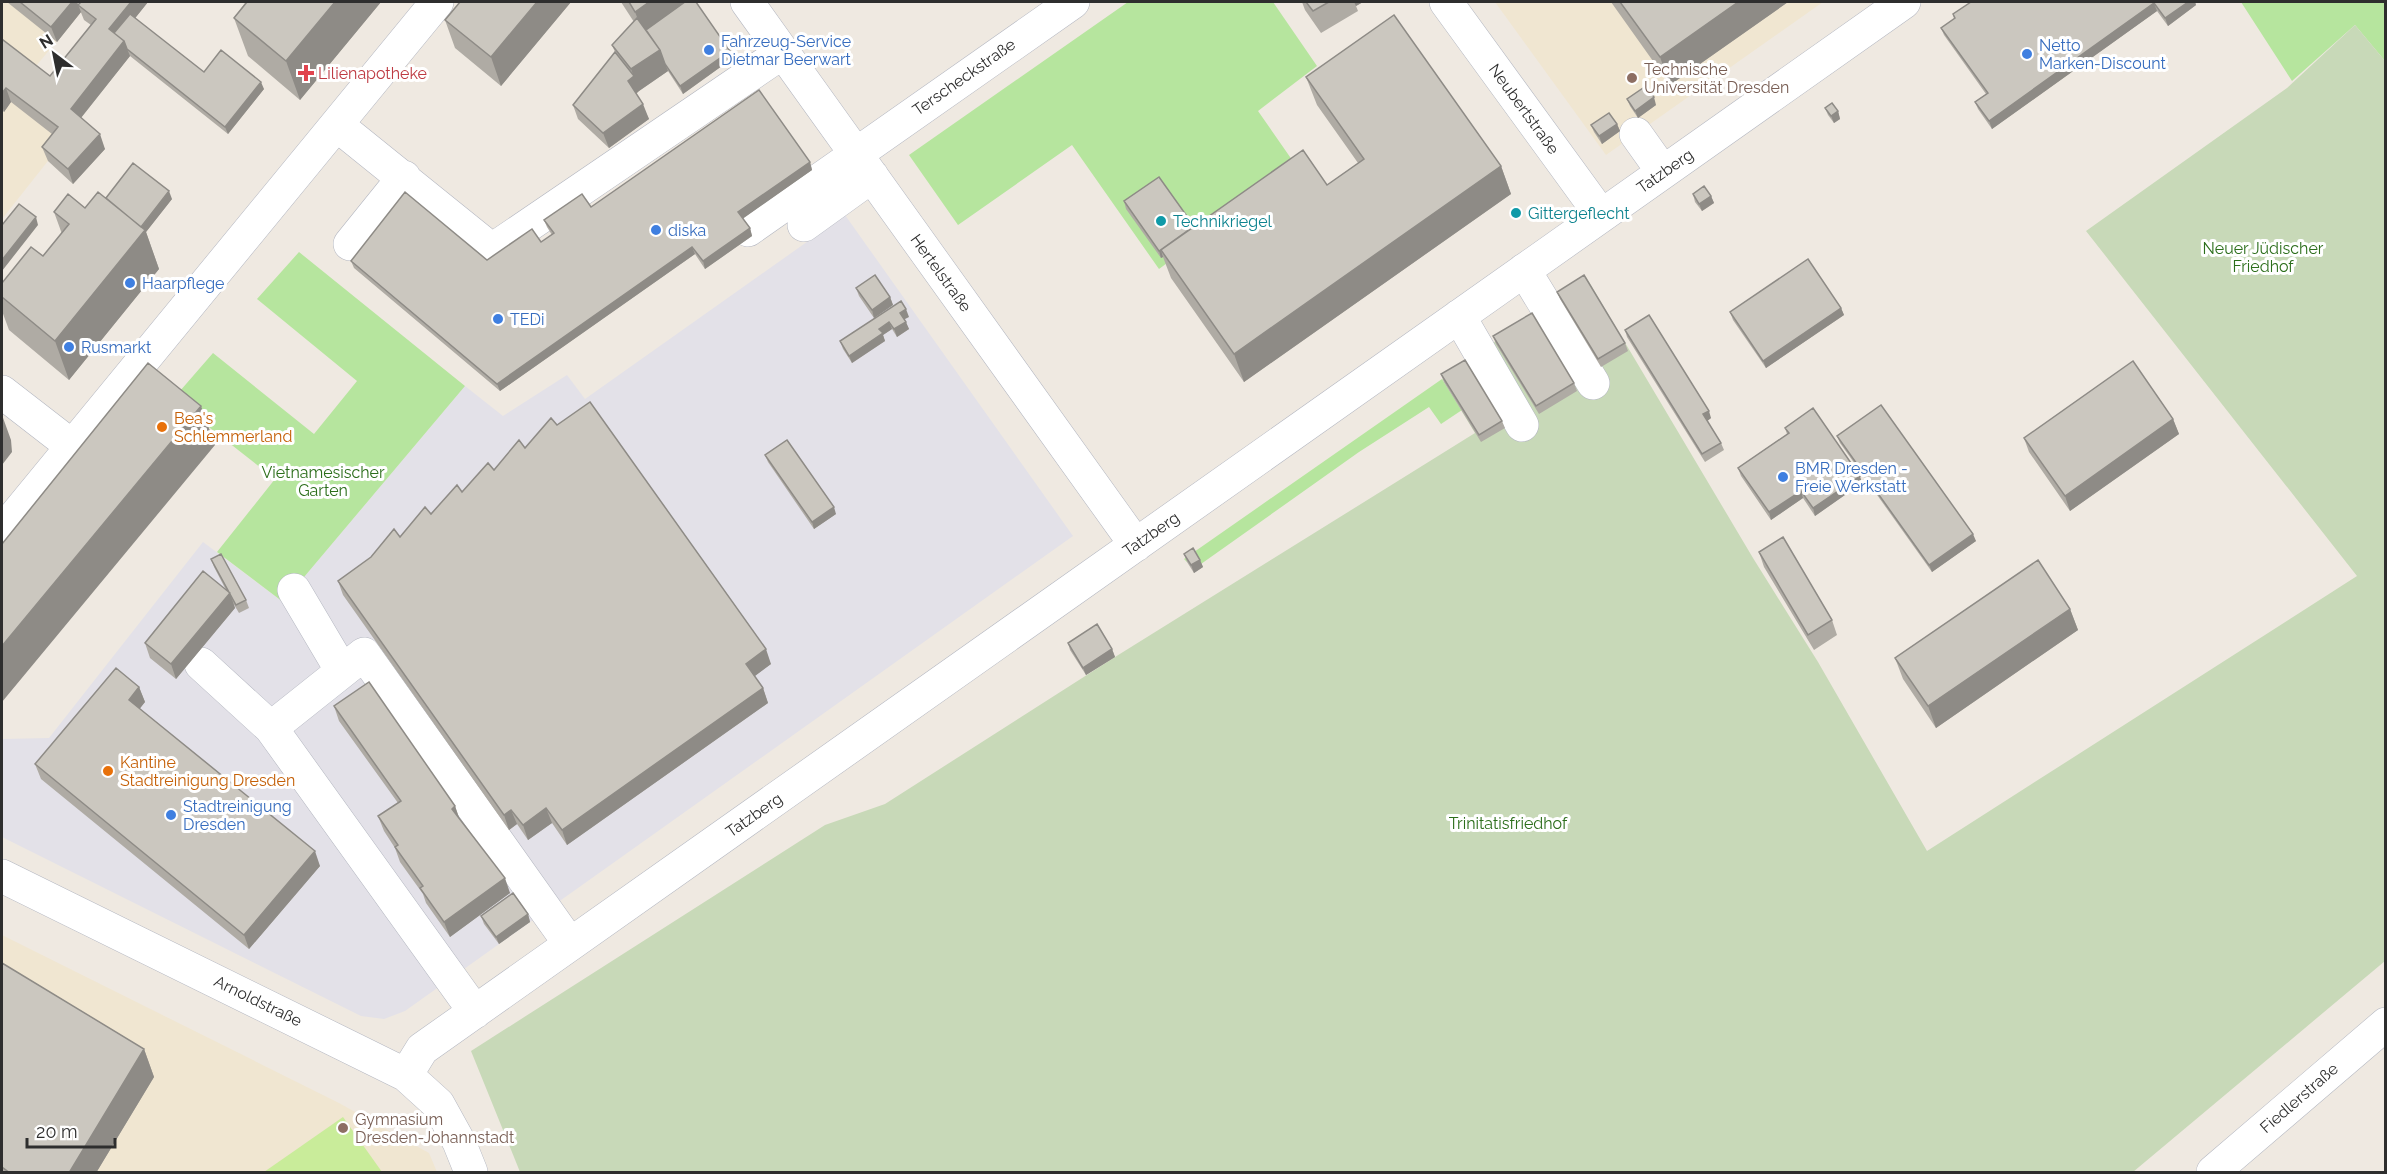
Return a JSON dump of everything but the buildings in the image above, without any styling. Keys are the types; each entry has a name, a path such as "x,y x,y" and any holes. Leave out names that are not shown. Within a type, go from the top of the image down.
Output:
{"street":[{"path":"2,532 437,2"},
{"name":"Hertelstraße","path":"747,2 1136,545"},
{"name":"Terscheckstraße","path":"864,165 896,125 1073,2"},
{"name":"Neubertstraße","path":"1446,2 1601,216"},
{"name":"Tatzberg","path":"406,1075 422,1049 1904,2"},
{"path":"337,125 492,250 783,52"},
{"path":"1636,134 1663,172"},
{"path":"804,225 864,165"},
{"path":"748,230 864,165"},
{"path":"350,244 404,177"},
{"path":"1524,270 1593,383"},
{"path":"1459,316 1522,425"},
{"path":"2,392 73,447"},
{"path":"294,590 342,671"},
{"path":"271,728 364,654 570,944"},
{"path":"201,664 271,728 475,1012"},
{"name":"Arnoldstraße","path":"2,876 406,1075 438,1104 459,1142 471,1173"},
{"name":"Fiedlerstraße","path":"2213,1173 2385,1024"}],"shaded area":[{"path":"2,2 68,2 81,12 31,72 63,142 2,219"},
{"name":"Technische Universität Dresden","path":"1495,2 1823,2 1606,155"},
{"name":"Stadtreinigung Dresden","path":"845,215 1073,536 405,1011 384,1019 361,1016 2,837 2,739 49,738 203,542 283,602 465,386 503,416 567,375 585,399"},
{"path":"2,935 339,1103 429,1153 437,1172 2,1172"}],"green space":[{"path":"1128,2 1273,2 1317,66 1258,111 1297,167 1159,269 1072,145 958,225 909,155"},
{"path":"2241,2 2385,2 2385,61 2355,25 2292,81"},
{"name":"Trinitatisfriedhof","path":"2355,25 2385,61 2385,961 2133,1172 520,1172 471,1051 825,825 885,804 1115,657 1475,433 1442,379 1586,277 1753,558 1818,662 1927,851 2357,576 2086,231 2287,88"},
{"name":"Vietnamesischer Garten","path":"299,252 465,386 283,602 217,552 275,479 173,399 213,353 314,434 357,381 257,299"},
{"path":"1442,379 1462,410 1441,424 1429,407 1359,452 1201,564 1196,556 1187,562 1184,559"},
{"path":"343,1117 382,1172 264,1172"}],"place":[{"name":"Fahrzeug-Service Dietmar Beerwart","path":"709,50"},
{"name":"Netto Marken-Discount","path":"2027,54"},
{"name":"Lilienapotheke","path":"306,73"},
{"name":"Technische Universität Dresden","path":"1632,78"},
{"name":"Gittergeflecht","path":"1516,213"},
{"name":"Technikriegel","path":"1161,221"},
{"name":"diska","path":"656,230"},
{"name":"Haarpflege","path":"130,283"},
{"name":"TEDi","path":"498,319"},
{"name":"Rusmarkt","path":"69,347"},
{"name":"Bea's Schlemmerland","path":"162,427"},
{"name":"BMR Dresden - Freie Werkstatt","path":"1783,477"},
{"name":"Kantine Stadtreinigung Dresden","path":"108,771"},
{"name":"Stadtreinigung Dresden","path":"171,815"},
{"name":"Gymnasium Dresden-Johannstadt","path":"343,1128"}],"park label":[{"name":"Neuer Jüdischer Friedhof","path":"2263,257"}]}
